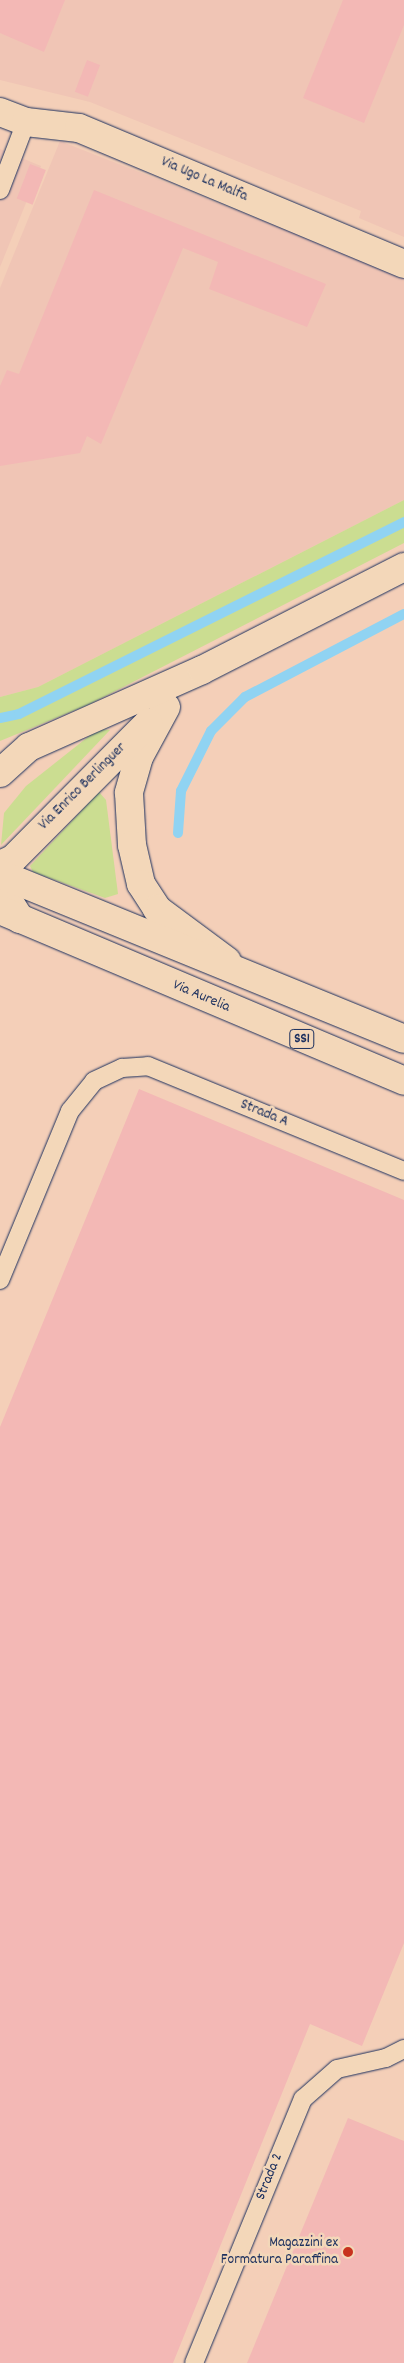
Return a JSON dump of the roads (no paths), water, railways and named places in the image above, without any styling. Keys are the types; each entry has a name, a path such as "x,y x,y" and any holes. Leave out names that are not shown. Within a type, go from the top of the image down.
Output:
{"street":[{"name":"Via Ugo La Malfa","path":"0,112 26,122 78,128 404,264"},
{"name":"Via Enrico Berlinguer","path":"0,754 29,747 202,670 404,567"},
{"name":"Via Enrico Berlinguer","path":"0,865 14,859 202,670"},
{"name":"Via Enrico Berlinguer","path":"166,707 138,757 129,794 132,845 141,884 157,909 239,970"},
{"name":"Via Enrico Berlinguer","path":"0,773 29,747"},
{"path":"0,874 404,1039"},
{"path":"0,887 10,914"},
{"name":"Via Aurelia","path":"10,914 201,997 404,1081"}],"lane":[{"path":"2,182 26,122"},
{"name":"Strada A","path":"0,1280 70,1111 94,1081 122,1068 148,1066 404,1171"},
{"name":"Strada 2","path":"194,2363 303,2099 337,2069 386,2058 404,2049"}],"waterway":[{"path":"0,718 19,714 404,522"},
{"path":"178,833 181,791 211,731 245,697 404,614"}],"place":[{"name":"Magazzini ex Formatura Paraffina","path":"348,2252"}]}
